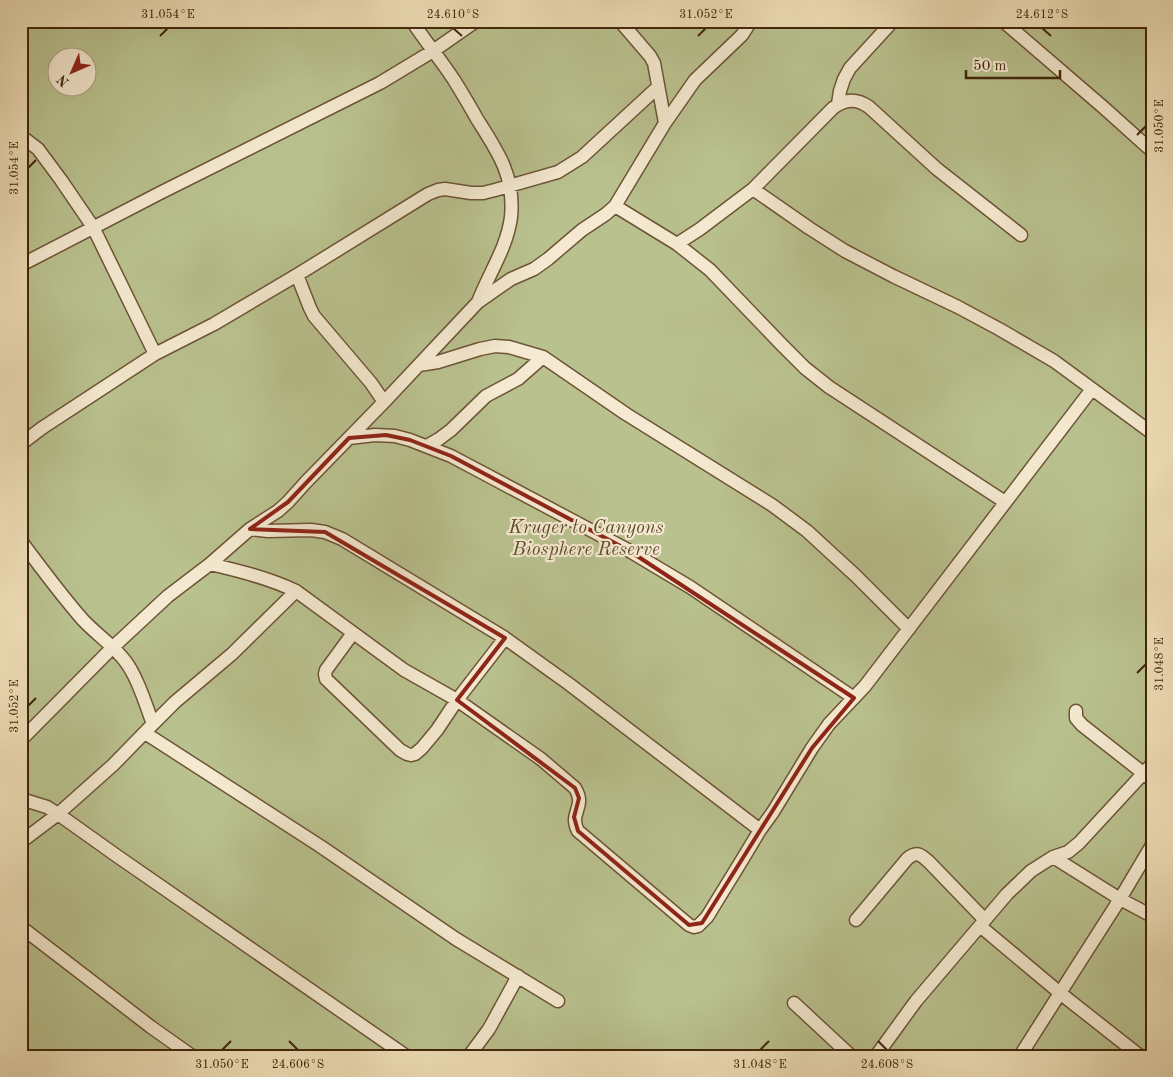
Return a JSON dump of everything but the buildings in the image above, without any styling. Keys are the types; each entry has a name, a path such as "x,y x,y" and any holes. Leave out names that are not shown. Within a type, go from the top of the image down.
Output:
{"street":[{"path":"412,21 454,81 500,156 510,186 511,217 507,236 501,254 483,288 478,302"},
{"path":"21,265 380,83 434,51 476,21"},
{"path":"620,21 654,62 665,123"},
{"path":"21,740 112,648 168,596 210,564 250,529 278,511 288,502 478,302 511,279 534,269 615,206 665,123 694,80 742,34 750,21"},
{"path":"838,104 844,79 850,68 893,21"},
{"path":"1003,21 1152,152"},
{"path":"21,444 42,428 155,354 214,324 428,194 446,189 483,193 558,172 569,166 607,135 658,87"},
{"path":"676,244 700,229 752,189 833,108 846,101 863,103 869,107 937,169 1021,234"},
{"path":"21,136 38,149 93,227 155,354"},
{"path":"752,189 845,251 958,307 1054,361 1152,433"},
{"path":"615,206 676,244 710,270 805,368 829,387 1006,502"},
{"path":"297,275 314,316 371,383 384,402"},
{"path":"419,365 438,362 495,346 509,347 544,357 626,414 764,500 807,531 909,629"},
{"path":"427,446 450,430 486,396 518,380 544,357"},
{"path":"210,564 243,572 296,591 404,670 456,700 541,759 575,788 580,798 574,817 578,831 689,925 694,927 698,926 707,917 823,732 865,686 1092,389"},
{"path":"349,438 375,435 395,436 427,446 459,460 628,550 690,587 854,698"},
{"path":"250,529 268,531 311,530 325,532 342,539 505,638 569,684 760,830"},
{"path":"21,541 60,593 131,670 140,688 149,728 456,939 558,1001"},
{"path":"21,842 58,814 113,766 175,702 232,654 296,591"},
{"path":"353,633 326,670 326,679 400,750 407,754 415,754 437,730 456,700 505,638"},
{"path":"1076,711 1076,718 1082,725 1147,777"},
{"path":"876,1056 916,1001 1007,894 1031,871 1053,857 1068,852 1080,843 1147,777 1152,764"},
{"path":"21,799 47,807 58,814 406,1056"},
{"path":"1020,1056 1120,899 1152,845"},
{"path":"856,920 907,859 916,854 921,856 929,862 983,923 1060,993 1140,1056"},
{"path":"1053,857 1120,899 1152,916"},
{"path":"21,927 151,1027 192,1056"},
{"path":"469,1056 489,1029 518,976"},
{"path":"794,1002 851,1056"}],"highlighted area":[{"path":"386,435 410,440 451,456 628,550 854,698 812,748 702,923 689,925 578,831 574,817 579,798 575,788 457,700 505,638 325,532 250,529 288,502 349,438"}],"green space":[{"name":"Kruger to Canyons Biosphere Reserve","path":"21,21 1152,21 1152,1056 21,1056"}]}
